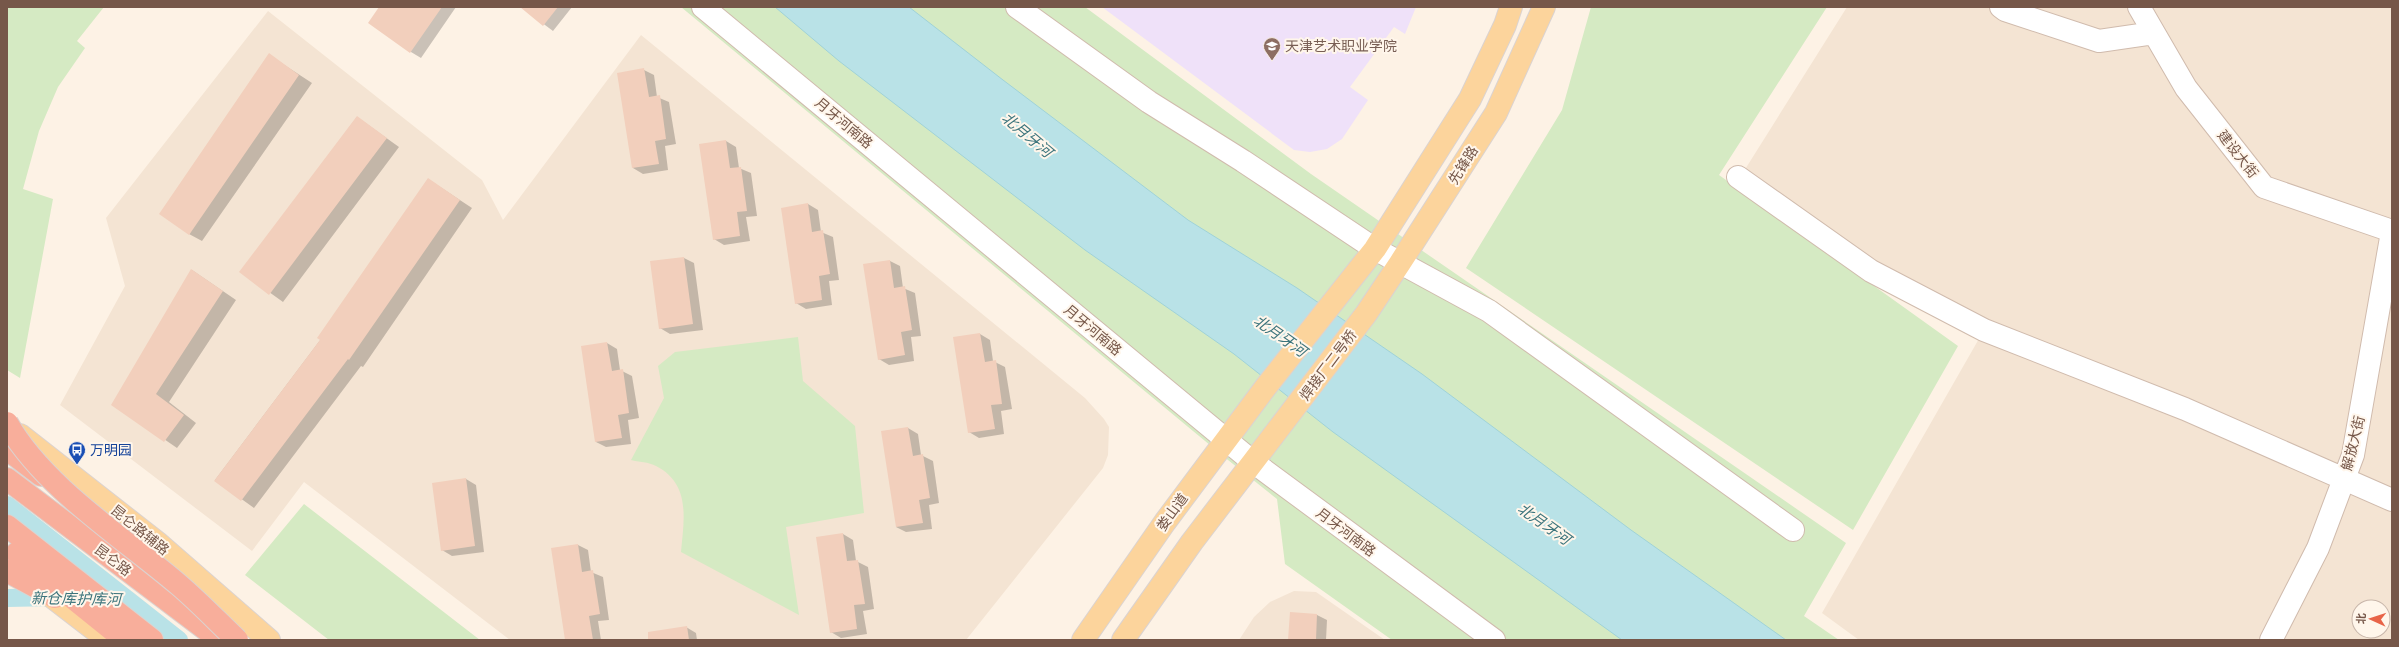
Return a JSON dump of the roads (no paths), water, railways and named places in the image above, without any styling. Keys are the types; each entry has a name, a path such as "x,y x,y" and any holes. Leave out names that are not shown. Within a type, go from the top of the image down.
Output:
{"highway":[{"path":"7,424 30,458 98,520"},
{"path":"7,449 180,586 237,640"},
{"name":"昆仑路","path":"7,479 220,640"},
{"path":"7,526 152,640"},
{"path":"7,545 115,637"},
{"path":"7,571 40,588 115,637"}],"main road":[{"name":"先锋路","path":"1265,388 1375,249 1470,99 1505,25 1511,7"},
{"name":"先锋路","path":"1366,314 1496,113 1544,7"},
{"name":"焊接厂二号桥","path":"1253,462 1366,314"},
{"name":"娄山道","path":"1083,640 1164,522 1265,388"},
{"name":"昆仑路辅路","path":"7,424 159,544 269,640"},
{"path":"1122,640 1253,462"},
{"path":"7,563 63,605 115,637"}],"street":[{"name":"月牙河南路","path":"703,7 1253,462 1494,640"},
{"path":"1017,7 1149,102 1243,161 1375,249 1489,311 1793,530"},
{"path":"2001,7 2005,10 2100,40 2154,33"},
{"name":"建设大街","path":"2139,7 2186,88 2264,187 2392,231"},
{"path":"1738,178 1871,271 1984,330 2185,409 2392,500"},
{"name":"解放大街","path":"2271,640 2318,548 2353,454 2383,338 2392,231"}],"water":[{"name":"北月牙河","path":"775,7 909,7 1188,220 1297,288 1422,374 1631,530 1786,640 1622,640 1333,432 1234,354 1085,250 839,61"}],"waterway":[{"path":"7,505 127,599"},
{"name":"新仓库护库河","path":"7,598 56,597"},
{"name":"新仓库护库河","path":"92,598 127,599 179,640"}],"place":[{"name":"天津艺术职业学院","path":"1272,61"},
{"name":"万明园","path":"77,465"}]}
